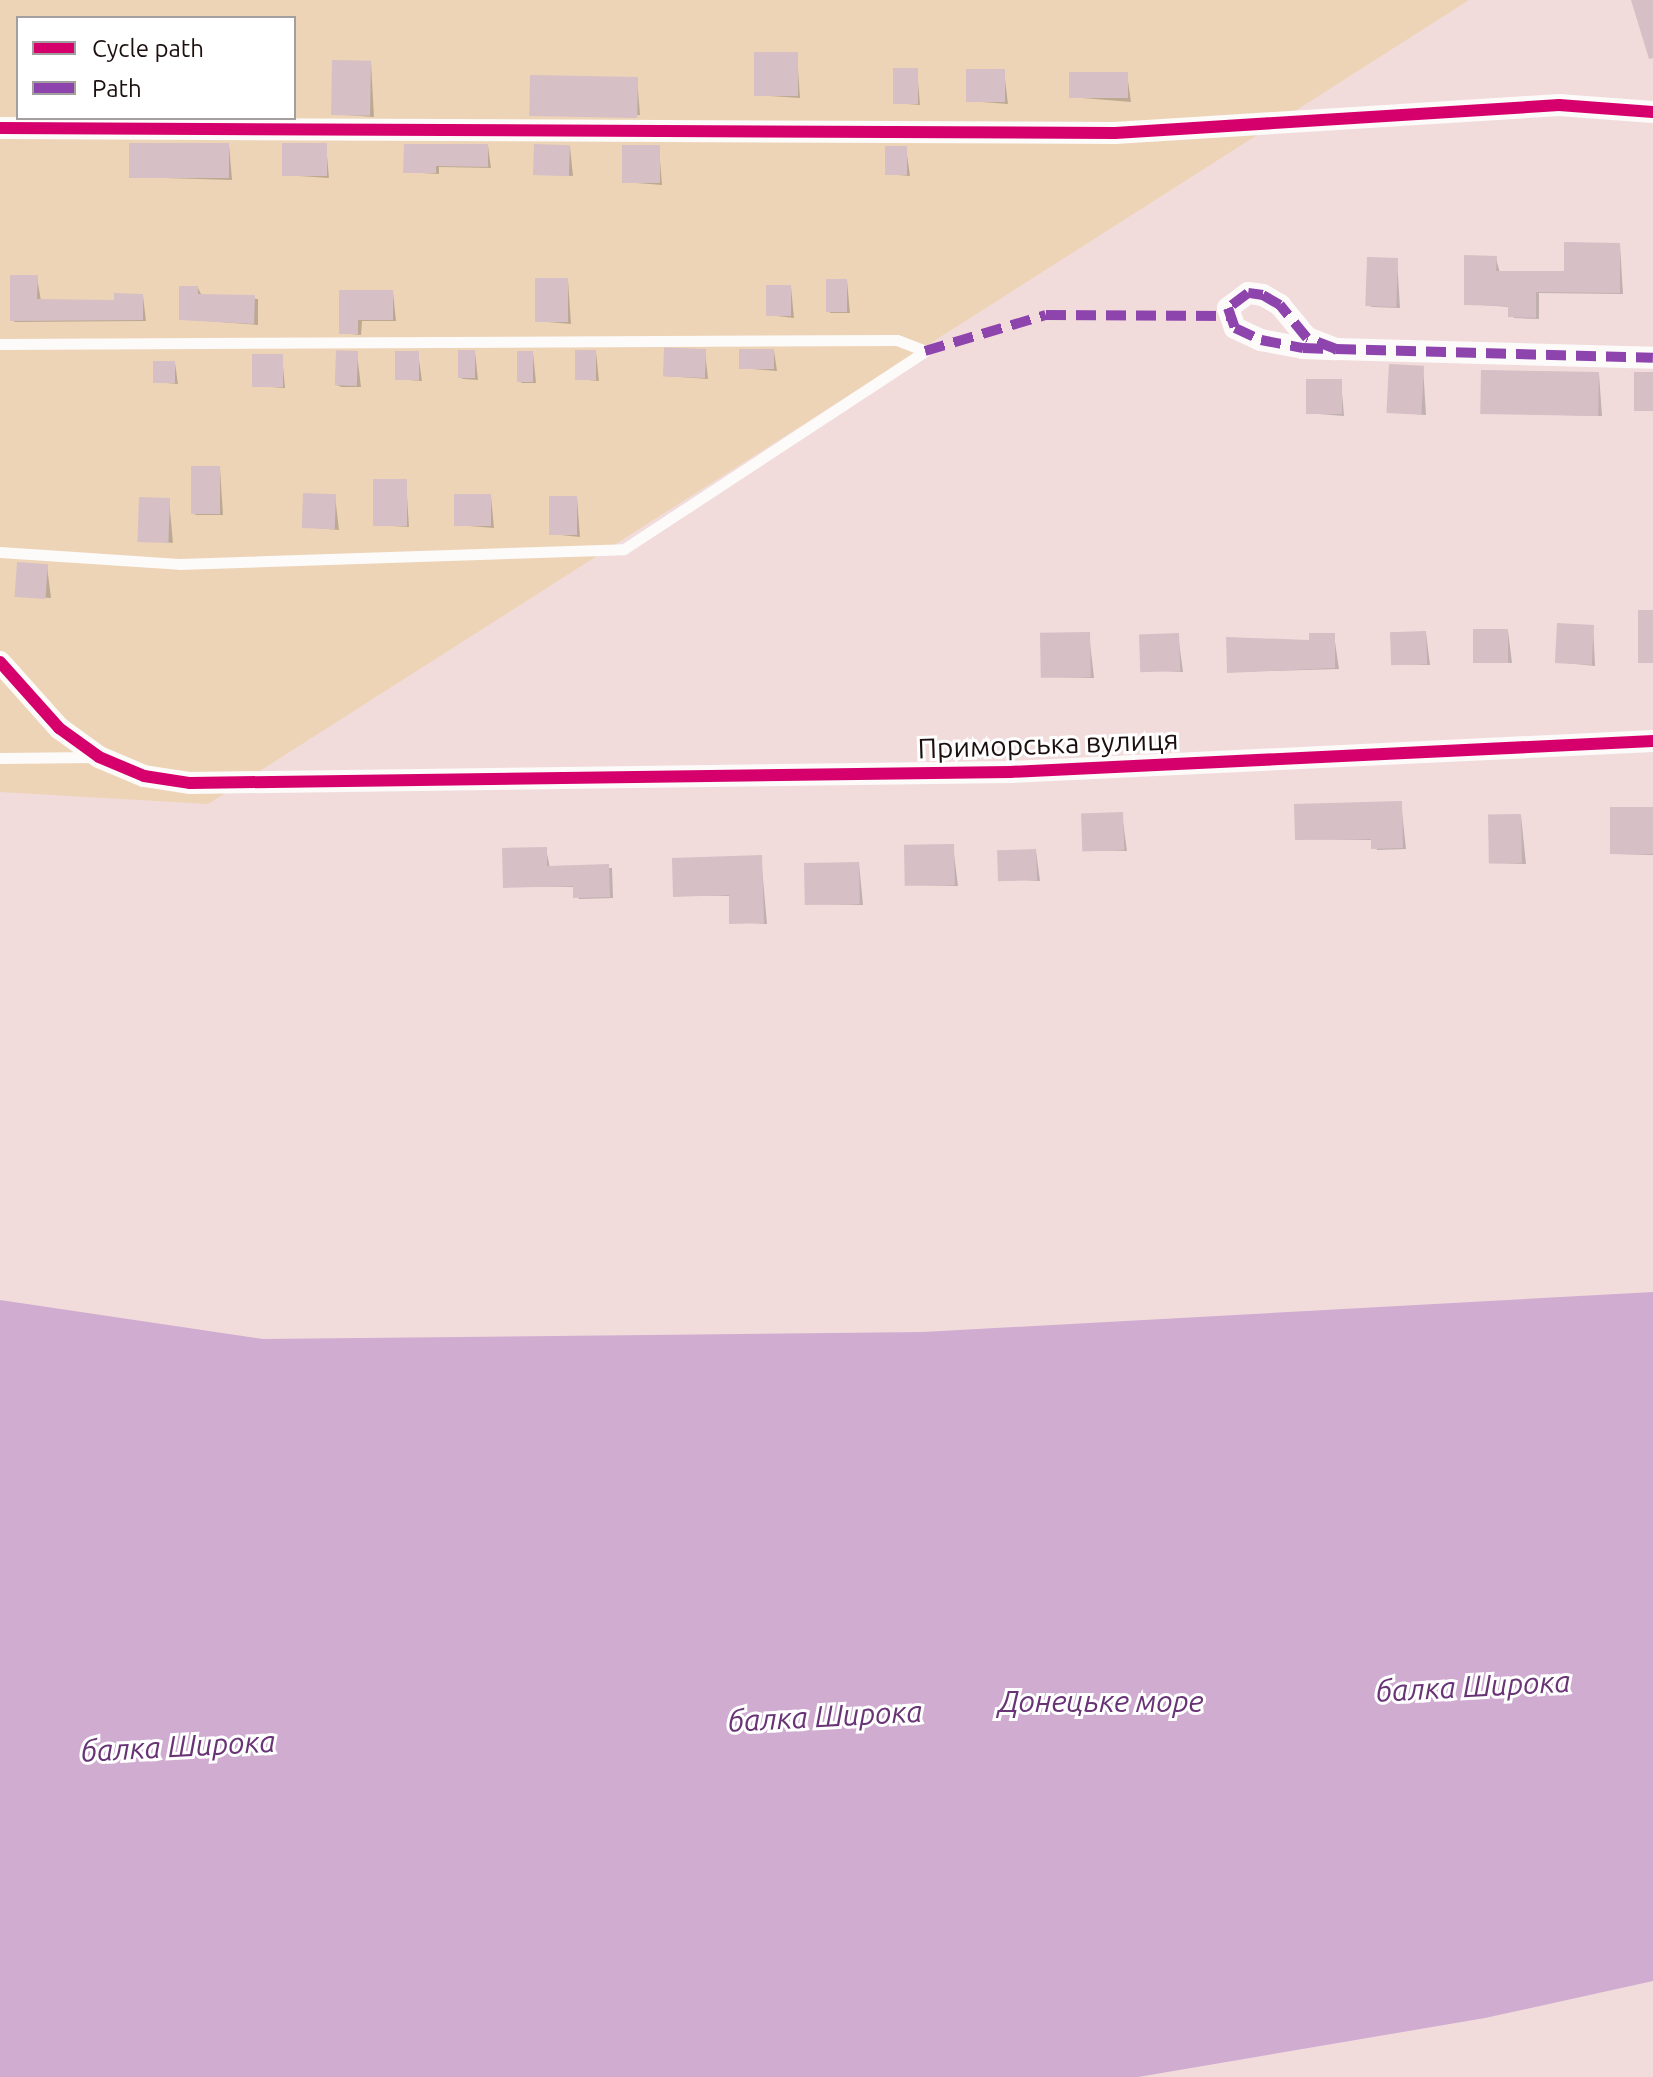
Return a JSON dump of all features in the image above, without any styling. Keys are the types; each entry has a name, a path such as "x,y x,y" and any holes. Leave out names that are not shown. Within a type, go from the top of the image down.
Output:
{"street":[{"path":"0,128 1115,133 1559,105 1653,112"},
{"path":"1336,349 1653,358"},
{"name":"Приморська вулиця","path":"0,662 59,728 99,757 144,776 190,783 445,783 1010,772 1653,741"}],"lane":[{"path":"0,344 897,340 925,351 624,549 179,564 0,552"},
{"path":"0,758 99,757"}],"shaded area":[{"path":"0,0 1469,0 208,804 0,792"}],"water":[{"name":"Донецьке море","path":"1653,1292 1653,1981 1485,2018 1138,2077 0,2077 0,1300 263,1339 923,1332"}],"building":[{"path":"1631,0 1653,0 1653,58 1649,59"},
{"path":"754,52 798,52 798,96 754,96"},
{"path":"332,60 371,61 370,116 331,115"},
{"path":"893,68 918,68 918,104 893,104"},
{"path":"966,69 1005,69 1005,102 966,102"},
{"path":"1069,72 1128,72 1128,98 1069,98"},
{"path":"530,75 638,77 637,118 529,116"},
{"path":"129,143 229,143 229,178 129,178"},
{"path":"282,143 327,143 327,176 282,176"},
{"path":"404,144 488,144 488,167 436,166 436,173 403,173"},
{"path":"534,144 570,145 569,176 533,175"},
{"path":"622,145 660,145 660,183 622,183"},
{"path":"885,146 907,146 907,175 885,175"},
{"path":"1564,242 1620,243 1620,293 1536,292 1536,318 1508,317 1508,306 1464,305 1464,255 1497,256 1496,271 1564,271"},
{"path":"1367,257 1398,258 1396,307 1365,306"},
{"path":"10,275 38,275 37,299 114,300 114,293 143,294 143,320 10,321"},
{"path":"535,278 568,278 568,322 535,322"},
{"path":"826,279 847,279 847,312 826,312"},
{"path":"766,285 791,285 791,316 766,316"},
{"path":"179,286 198,286 198,294 255,295 254,324 179,320"},
{"path":"339,290 393,290 393,320 358,320 358,334 339,334"},
{"path":"664,348 706,349 705,378 663,377"},
{"path":"739,349 774,349 774,369 739,369"},
{"path":"336,350 358,351 357,386 335,385"},
{"path":"458,350 475,350 475,378 458,378"},
{"path":"575,350 596,350 596,380 575,380"},
{"path":"395,351 419,351 419,380 395,380"},
{"path":"517,351 533,351 533,382 517,382"},
{"path":"252,354 283,354 283,387 252,387"},
{"path":"153,361 175,361 175,383 153,383"},
{"path":"1389,364 1424,366 1421,415 1386,413"},
{"path":"1481,370 1599,372 1598,416 1480,414"},
{"path":"1634,372 1653,372 1653,411 1634,411"},
{"path":"1306,379 1342,379 1342,414 1306,414"},
{"path":"191,466 220,466 220,514 191,514"},
{"path":"373,479 407,479 407,526 373,526"},
{"path":"303,493 336,494 335,529 302,528"},
{"path":"454,494 491,494 491,526 454,526"},
{"path":"549,496 577,496 577,535 549,535"},
{"path":"139,497 170,498 168,543 137,542"},
{"path":"17,562 48,564 45,599 15,597"},
{"path":"1638,610 1653,610 1653,663 1638,663"},
{"path":"1557,623 1594,625 1592,665 1555,663"},
{"path":"1473,629 1508,629 1508,663 1473,663"},
{"path":"1426,631 1427,664 1391,665 1390,632"},
{"path":"1090,632 1091,677 1041,678 1040,633"},
{"path":"1179,633 1180,671 1140,672 1139,634"},
{"path":"1309,633 1335,633 1335,668 1227,673 1226,637 1309,640"},
{"path":"1402,801 1403,848 1371,849 1371,839 1295,840 1294,804"},
{"path":"1610,807 1653,807 1653,854 1610,854"},
{"path":"1123,812 1124,850 1082,851 1081,813"},
{"path":"1521,814 1522,863 1489,864 1488,815"},
{"path":"954,844 955,885 905,886 904,845"},
{"path":"547,847 547,866 609,864 610,897 573,898 573,886 503,888 502,848"},
{"path":"1036,849 1037,880 998,881 997,850"},
{"path":"762,855 764,923 729,924 729,895 673,897 672,858"},
{"path":"859,862 860,904 805,905 804,863"}],"marked path":[{"path":"1336,349 1307,338 1280,305 1263,295 1248,293 1228,308 1235,328 1261,340 1303,348 1336,349 1653,358"},
{"path":"925,351 1046,315 1229,316"}],"cycle path":[{"path":"0,128 1115,133 1559,105 1653,112"},
{"path":"0,662 59,728 99,757 144,776 190,783 1010,772 1653,741"}],"water label":[{"name":"балка Широка","path":"1473,1686"},
{"name":"балка Широка","path":"825,1716"},
{"name":"балка Широка","path":"178,1746"}]}
